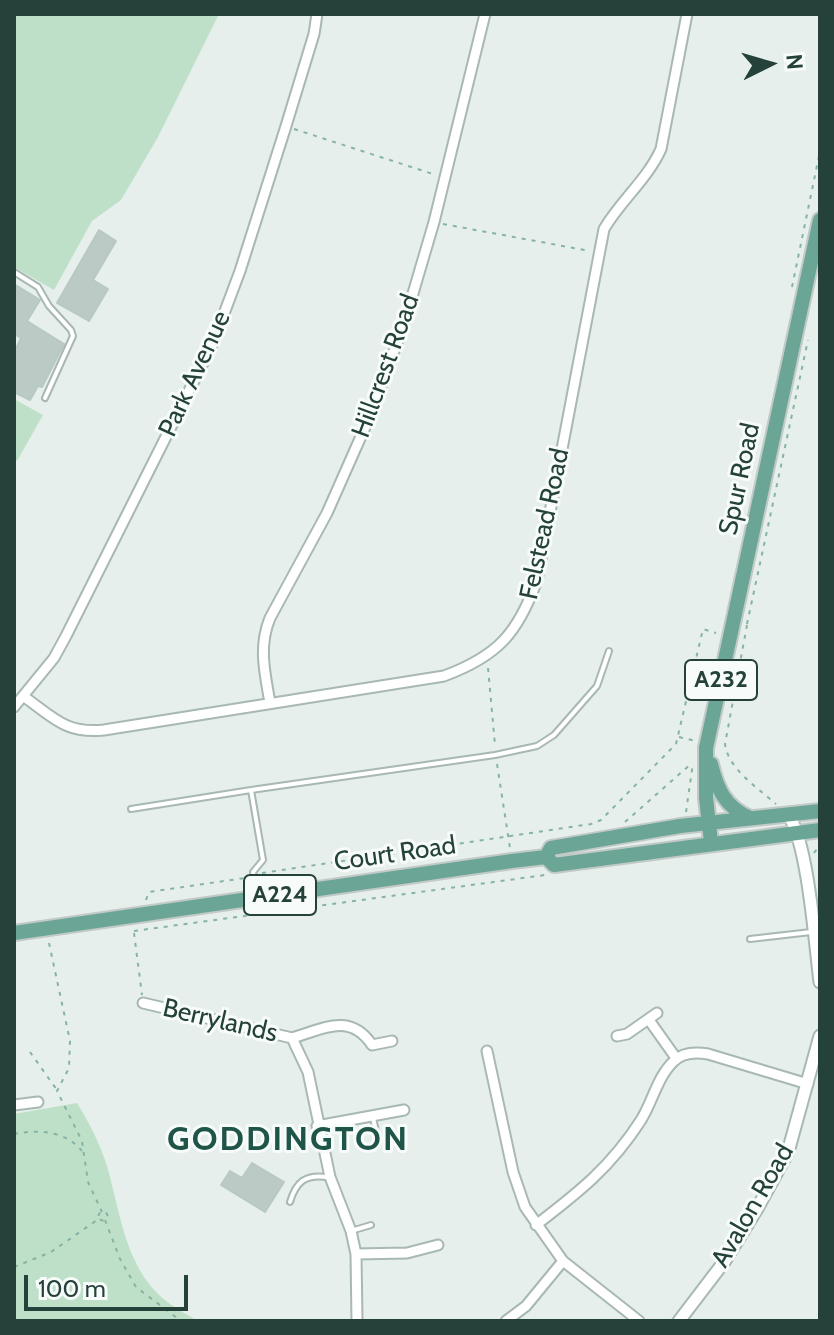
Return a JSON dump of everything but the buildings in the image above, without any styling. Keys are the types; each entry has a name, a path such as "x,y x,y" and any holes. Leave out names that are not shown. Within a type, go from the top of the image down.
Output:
{"main road":[{"name":"Spur Road","path":"711,842 701,750 736,612 820,220"},
{"path":"701,750 721,796 739,813 750,818"},
{"name":"Court Road","path":"546,857 551,848 750,818 777,810 820,811"},
{"name":"Court Road","path":"546,857 554,865 820,830"},
{"name":"Court Road","path":"14,933 546,857"}],"street":[{"name":"Park Avenue","path":"14,707 54,658 213,343 240,271 286,126 314,34 317,14"},
{"name":"Hillcrest Road","path":"270,703 262,653 263,635 327,513 370,416 404,324 434,222 485,14"},
{"name":"Felstead Road","path":"23,696 67,728 79,732 104,730 444,676 487,657 526,611 537,580 604,229 612,215 651,170 661,149 687,14"},
{"path":"777,810 789,816 797,833 815,916 813,932 820,976"},
{"name":"Berrylands","path":"143,1003 292,1038 308,1072 330,1177 351,1231 356,1254 357,1321"},
{"path":"617,1036 627,1034 653,1017 676,1058"},
{"path":"292,1038 341,1024 359,1030 372,1045 392,1041"},
{"name":"Avalon Road","path":"679,1321 724,1262 788,1152 820,1036"},
{"path":"487,1051 513,1172 525,1207 563,1261 639,1321"},
{"path":"536,1225 581,1190 615,1158 643,1117 664,1072 676,1058 693,1052 708,1054 808,1084"},
{"path":"14,1105 38,1102"},
{"path":"317,1126 404,1110"},
{"path":"356,1254 407,1253 438,1245"},
{"path":"506,1321 526,1306 563,1261"}],"lane":[{"path":"14,272 38,287 73,336 45,398"},
{"path":"131,809 495,755 537,746 562,727 597,686 609,651"},
{"path":"251,790 263,860 253,872 257,898"},
{"path":"750,939 813,932"},
{"path":"372,1116 378,1140"},
{"path":"290,1202 295,1187 302,1180 310,1176 330,1177"},
{"path":"351,1231 371,1225"}],"path":[{"path":"286,126 445,177"},
{"path":"791,291 820,151"},
{"path":"434,222 599,253"},
{"path":"723,755 747,624 810,330"},
{"path":"736,612 747,624"},
{"path":"255,882 262,873 591,824 601,820 676,744 703,629 719,634"},
{"path":"678,736 697,741 701,750"},
{"path":"725,744 732,763 777,810"},
{"path":"623,823 693,762 687,806"},
{"path":"508,838 510,850"},
{"path":"815,850 820,845"},
{"path":"143,1003 134,931 553,874"},
{"path":"144,905 149,892 247,878"},
{"path":"49,943 70,1041 69,1068 57,1091"},
{"path":"14,1267 51,1252 100,1218 102,1212 88,1182 82,1141 57,1091 30,1052"},
{"path":"14,1134 51,1132 67,1138 84,1154"},
{"path":"102,1212 108,1214 105,1220"},
{"path":"100,1218 105,1220 120,1259 136,1287 181,1321"}],"green space":[{"path":"14,14 219,14 158,137 121,200 92,221 54,290 14,267"},
{"path":"14,399 43,415 17,461 14,459"},
{"path":"77,1103 102,1151 127,1241 139,1268 162,1297 198,1321 14,1321 14,1114"}],"district":[{"name":"GODDINGTON","path":"288,1140"}]}
